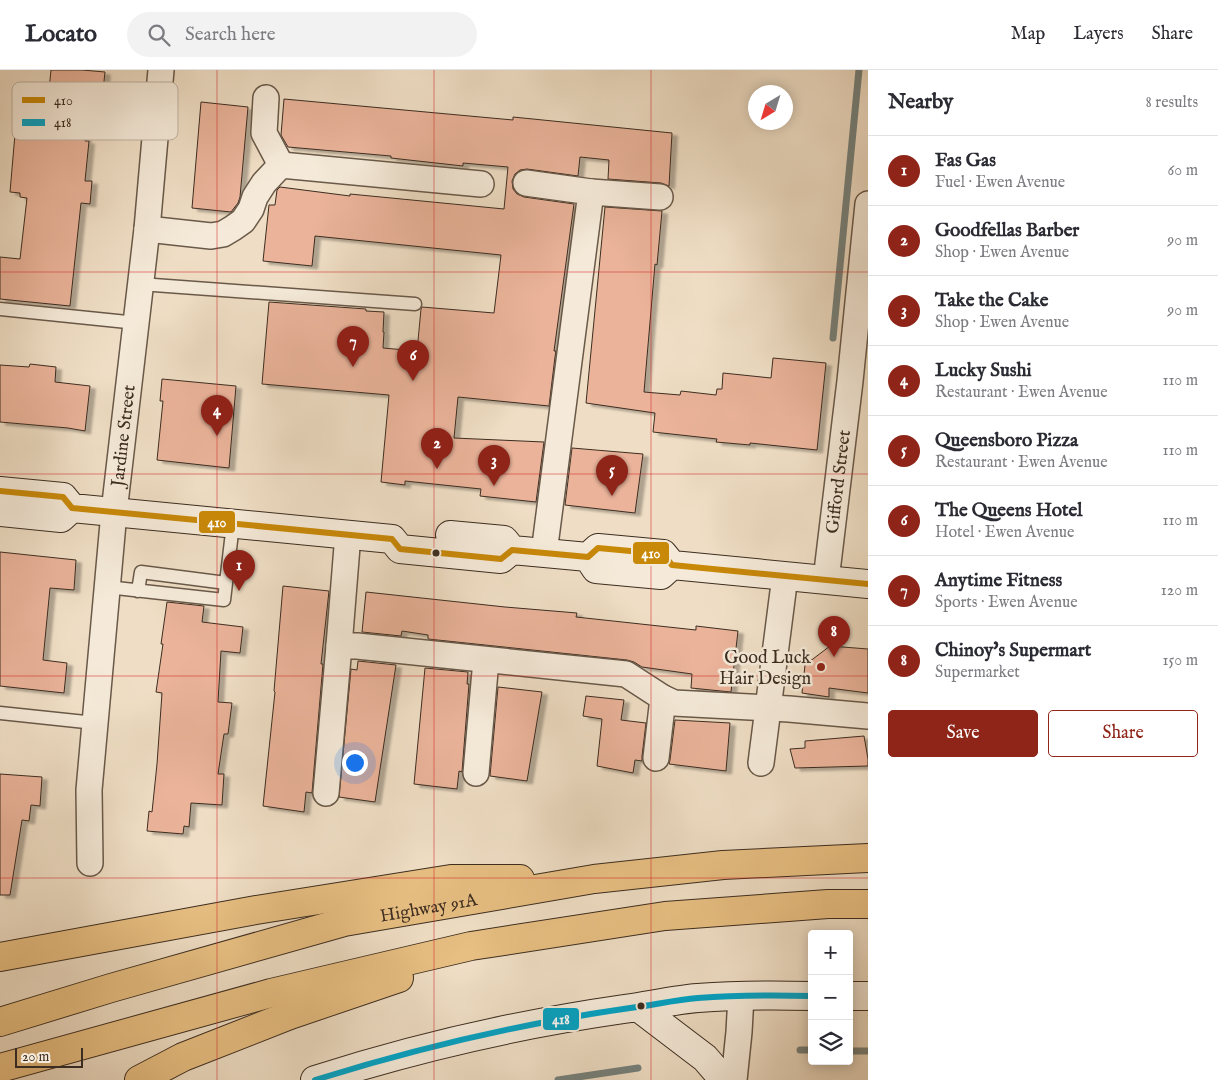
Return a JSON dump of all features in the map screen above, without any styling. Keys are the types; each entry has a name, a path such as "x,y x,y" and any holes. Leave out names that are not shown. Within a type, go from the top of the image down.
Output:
{"highway":[{"name":"Highway 91A","path":"0,1022 111,988 344,922 594,879 723,865 868,858"},
{"path":"0,957 256,910 451,878 594,879"},
{"path":"0,1068 271,993 471,946 665,916 828,904 868,904"},
{"path":"139,1080 183,1056 290,1015 392,981 471,946"}],"street":[{"path":"266,98 264,134 281,165"},
{"name":"Jardine Street","path":"90,863 89,790 107,587 147,229 155,140"},
{"path":"147,229 210,236 223,234 243,221 264,183 281,165"},
{"path":"281,165 481,184"},
{"path":"526,183 591,192 660,198"},
{"path":"544,553 591,192"},
{"name":"Gifford Street","path":"826,580 859,382 868,204"},
{"path":"0,491 63,497 72,508 392,539 402,530 504,540 512,550 588,557 598,548 663,554 672,565 868,584"},
{"path":"0,512 61,518 72,508"},
{"path":"326,793 348,534"},
{"path":"761,764 785,576"},
{"path":"339,646 357,646 626,674 674,703 868,716"},
{"path":"476,773 486,660"},
{"path":"656,758 663,698"},
{"path":"734,1080 741,996"},
{"path":"314,1080 387,1058 517,1027 570,1017 697,998 808,996"},
{"path":"853,996 868,996"},
{"path":"638,1007 705,1058 724,1080"}],"lane":[{"path":"140,284 415,304"},
{"path":"0,308 137,322"},
{"path":"107,587 224,600 233,524"},
{"path":"138,591 141,572 226,583"},
{"path":"0,713 95,724"}],"building":[{"path":"51,70 105,72 104,82 50,82"},
{"path":"284,99 513,120 513,117 672,133 669,186 661,183 608,179 609,160 580,157 578,176 527,169 520,170 515,174 512,181 513,189 517,194 524,197 574,204 554,351 556,351 549,406 458,397 454,438 544,442 536,502 480,496 481,489 405,481 405,485 381,482 389,395 262,384 269,302 384,312 383,348 417,351 422,307 494,313 501,255 315,236 312,266 263,261 269,205 275,205 277,190 280,187 350,196 350,194 504,209 508,167 463,163 463,166 391,158 391,156 288,147 281,135"},
{"path":"201,102 248,107 240,197 231,212 192,208"},
{"path":"14,140 89,141 85,181 92,181 90,204 81,203 70,306 0,299 0,257 20,259 27,198 20,197 20,193 10,192"},
{"path":"605,207 662,211 657,265 655,264 644,392 680,395 681,391 716,395 717,389 722,389 723,373 771,378 773,358 826,363 817,450 750,443 750,445 716,442 717,439 653,432 655,413 586,403"},
{"path":"30,364 56,367 55,382 90,386 85,431 0,422 0,365 29,367"},
{"path":"162,379 236,386 229,468 157,460 163,401 160,401"},
{"path":"572,448 643,454 635,513 565,505"},
{"path":"0,552 76,560 74,590 50,588 43,660 67,663 64,693 0,686"},
{"path":"283,586 329,591 321,664 323,664 312,793 306,792 304,812 263,806 275,692"},
{"path":"366,592 577,613 576,617 696,630 696,626 738,631 731,692 691,688 692,674 642,667 627,660 428,639 428,635 402,631 401,636 362,632"},
{"path":"167,602 204,606 202,622 243,627 240,653 221,651 218,702 232,703 228,734 224,734 218,774 224,774 222,805 191,803 189,827 184,826 183,834 147,831 149,811 152,812 157,764 162,693 156,692"},
{"path":"830,646 868,649 868,693 829,688 829,697 802,693 805,665"},
{"path":"358,661 396,665 375,802 339,797 351,669 357,670"},
{"path":"425,668 468,672 467,684 469,684 462,772 459,771 457,789 414,784"},
{"path":"498,687 542,692 527,781 490,776"},
{"path":"586,696 624,700 621,720 646,723 642,761 635,760 633,773 597,766 602,719 583,716"},
{"path":"675,720 730,723 726,771 669,764"},
{"path":"864,736 868,766 795,768 790,749 805,748 805,741"},
{"path":"0,774 42,777 40,806 31,805 29,821 22,820 10,895 0,895"}],"waterway":[{"path":"833,338 859,70"},
{"path":"800,1050 808,1050"},
{"path":"853,1051 868,1051"},
{"path":"558,1080 638,1068"}],"transit line":[{"name":"410","path":"0,491 63,497 72,508 392,539 400,549 501,559 512,550 588,557 598,548 663,554 672,565 868,584"},
{"name":"418","path":"315,1080 432,1047 510,1029 590,1014 698,998 808,996"}],"place":[{"name":"Anytime Fitness","path":"353,367"},
{"name":"The Queens Hotel","path":"413,381"},
{"name":"Lucky Sushi","path":"217,436"},
{"name":"Goodfellas Barber","path":"437,469"},
{"name":"Take the Cake","path":"494,486"},
{"name":"Queensboro Pizza","path":"612,496"},
{"name":"Fas Gas","path":"239,591"},
{"name":"Chinoy's Supermart","path":"834,657"},
{"name":"Good Luck Hair Design","path":"821,667"}]}
